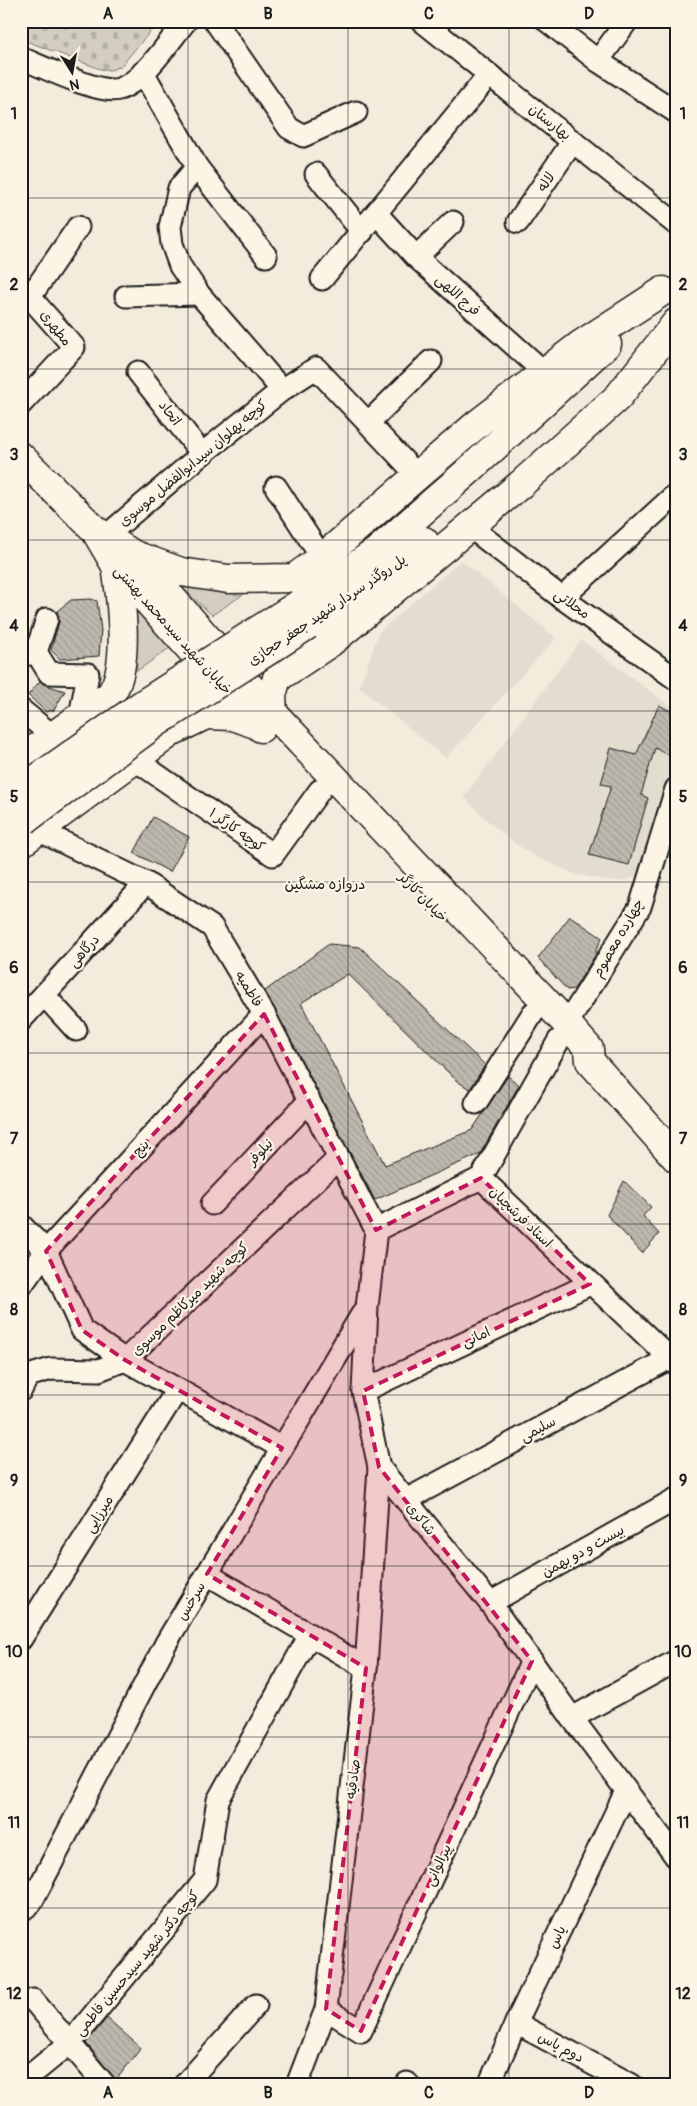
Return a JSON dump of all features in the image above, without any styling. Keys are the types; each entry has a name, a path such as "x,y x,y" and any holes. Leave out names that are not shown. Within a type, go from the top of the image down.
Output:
{"main road":[{"path":"301,603 322,558 417,475 476,425 544,372 669,283"},
{"name":"پل روگذر سردار شهید جعفر حجازی","path":"21,790 143,704 301,603 377,551 604,347 669,283"},
{"path":"25,822 134,759 173,731 206,715 266,719 277,678 331,642 521,484 618,397 676,322"},
{"name":"پل روگذر سردار شهید جعفر حجازی","path":"25,822 156,723 301,603 386,572 467,506 676,322"},
{"name":"خیابان شهید سیدمحمد بهشتی","path":"21,457 100,533 266,719"},
{"path":"21,759 110,695 116,684 122,636 121,602 125,561 228,579 301,603"},
{"path":"301,603 287,588 283,600 283,613 288,625 296,634 307,641 331,642"},
{"name":"خیابان کارگر","path":"266,719 320,790 533,1013 589,1049 590,1061 676,1158"},
{"name":"خیابان کارگر","path":"266,719 563,1032"}],"street":[{"path":"21,58 102,90 118,90 132,83 144,72 186,21"},
{"path":"215,21 289,128 303,136 356,112"},
{"name":"بهارستان","path":"422,21 676,224"},
{"path":"547,21 598,61 672,103"},
{"path":"598,61 627,21"},
{"path":"144,72 198,167 266,256"},
{"path":"322,280 489,75"},
{"name":"لاله","path":"518,222 573,141"},
{"path":"198,167 179,188 170,227 172,244 180,266 199,294 282,390"},
{"path":"316,174 362,232"},
{"name":"فرج اللهی","path":"376,213 416,257 544,372"},
{"path":"416,257 453,222"},
{"name":"مطهری","path":"21,404 74,347 26,292 78,227"},
{"path":"126,296 199,294"},
{"path":"368,423 431,361"},
{"name":"کوچه پهلوان سیدابوالفضل موسوی","path":"100,533 282,390 316,368 417,475"},
{"name":"اتحاد","path":"138,372 202,454"},
{"path":"276,487 322,558"},
{"path":"562,598 676,494"},
{"name":"محلاتی","path":"470,527 562,598 676,679"},
{"path":"47,619 29,654 49,673 88,674 80,716"},
{"path":"21,710 53,736"},
{"name":"کوچه کارگر ۱","path":"134,759 273,855 320,790"},
{"name":"چهارده معصوم","path":"563,1032 640,907 676,789"},
{"name":"فاطمیه","path":"25,822 146,883 212,927 264,1014 376,1230"},
{"name":"درگاهی","path":"21,1020 146,883"},
{"path":"44,995 76,1030"},
{"path":"476,1103 533,1013"},
{"name":"ینج","path":"21,1286 46,1251 264,1014"},
{"name":"استاد فرشچیان","path":"563,1032 481,1178 590,1284 673,1361"},
{"name":"نیلوفر","path":"212,1204 309,1101"},
{"name":"کوچه شهید میرکاظم موسوی","path":"21,1390 28,1376 51,1369 99,1370 126,1360 338,1158"},
{"path":"376,1230 481,1178"},
{"path":"21,1224 46,1251 82,1330 126,1360 282,1448"},
{"name":"شاکری","path":"376,1230 367,1307 362,1391 380,1467 490,1603 572,1718 676,1857"},
{"name":"امانی","path":"362,1391 590,1284"},
{"name":"سرخس","path":"24,1902 166,1643 367,1307"},
{"name":"سلیمی","path":"406,1500 673,1361"},
{"name":"میرزایی","path":"21,1638 177,1390"},
{"name":"صادقیه","path":"297,2085 326,2009 366,1668 380,1467"},
{"name":"بیست و دو بهمن","path":"490,1603 676,1499"},
{"path":"207,1574 366,1668"},
{"name":"کوچه دکتر شهید سیدحسین فاطمی","path":"21,2083 70,2043 204,1880 218,1800 310,1635"},
{"name":"پیرالوانی","path":"326,2009 362,2031 532,1661"},
{"path":"572,1718 676,1661"},
{"name":"یاس","path":"490,2085 516,2023 626,1790"},
{"path":"34,2000 105,2085"},
{"path":"184,2085 256,2005"},
{"name":"دوم یاس","path":"516,2023 632,2085"}],"highlighted area":[{"path":"264,1014 376,1230 481,1178 590,1284 363,1391 379,1467 532,1661 361,2031 326,2009 366,1668 207,1574 282,1448 125,1360 82,1330 46,1251"}],"shaded area":[{"path":"461,560 556,638 446,758 359,687 379,632"},
{"path":"581,640 676,710 676,752 641,875 622,881 604,880 575,874 538,858 517,845 488,821 464,797"}],"green space":[{"path":"21,21 159,21 121,66 111,70 100,69 21,39"},
{"path":"178,584 247,592 212,615"},
{"path":"134,609 171,647 137,671"}],"building":[{"path":"91,599 97,601 101,630 99,656 60,659 51,650 59,622 57,611 71,600"},
{"path":"40,681 43,684 65,691 54,710 46,712 28,695"},
{"path":"659,705 676,714 676,735 667,755 655,748 641,795 648,798 629,865 589,855 611,786 601,784 611,748 636,755"},
{"path":"153,817 189,837 170,872 134,853"},
{"path":"570,916 602,938 596,954 574,989 567,990 538,958"},
{"path":"329,944 360,947 485,1065 470,1089 457,1081 348,974 301,1003 385,1165 472,1130 508,1076 519,1085 480,1154 375,1200 265,991"},
{"path":"624,1181 651,1207 643,1216 659,1234 642,1253 607,1215"},
{"path":"107,2018 141,2048 116,2080 86,2043"}],"district":[{"name":"دروازه مشگین","path":"325,884"}]}
